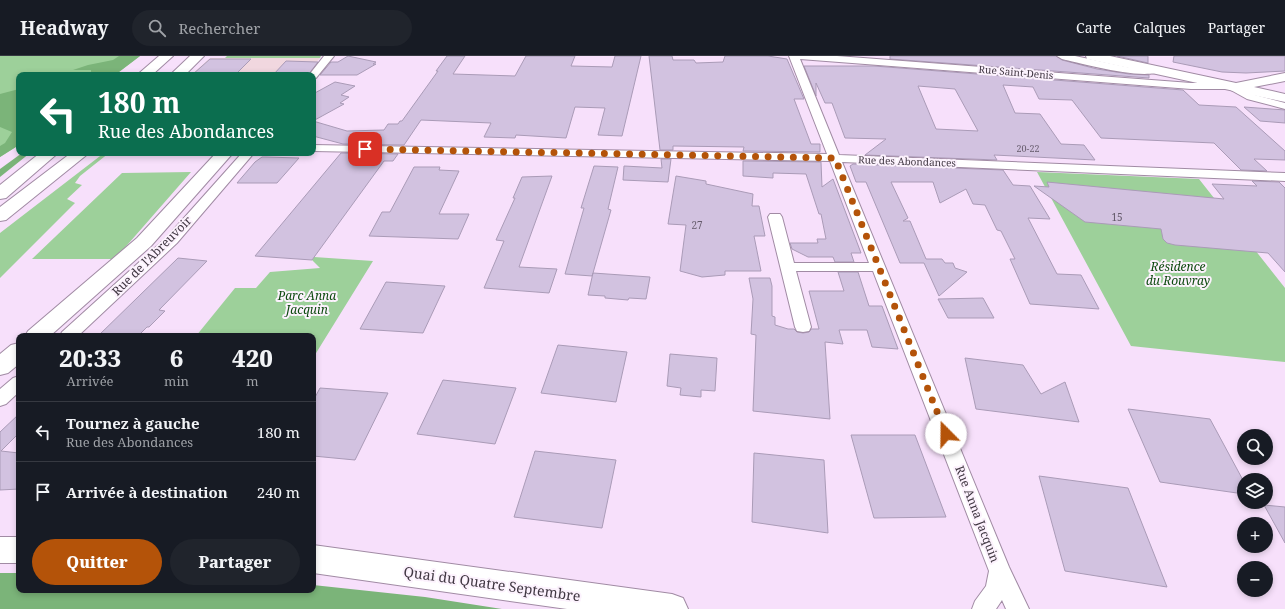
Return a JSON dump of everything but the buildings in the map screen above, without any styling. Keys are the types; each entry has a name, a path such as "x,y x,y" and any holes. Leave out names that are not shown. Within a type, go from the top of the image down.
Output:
{"main road":[{"path":"148,72 167,56"},
{"path":"180,72 198,56"},
{"path":"1092,56 1285,98"},
{"path":"1231,86 1252,84 1285,77"},
{"path":"0,194 46,156"},
{"path":"0,216 77,156"},
{"path":"26,196 87,156"},
{"path":"39,333 144,242 222,156"},
{"path":"0,367 16,354"},
{"path":"0,550 16,550"},
{"name":"Quai du Quatre Septembre","path":"316,560 672,609"}],"street":[{"path":"316,72 329,56"},
{"name":"Rue Anna Jacquin","path":"794,56 1000,571 1018,609"},
{"name":"Rue Saint-Denis","path":"800,56 1175,85 1231,86"},
{"path":"1062,56 1131,71 1156,70"},
{"path":"1231,86 1251,97 1285,106"},
{"name":"Rue des Abondances","path":"316,148 835,158 1285,177"},
{"name":"Rue de l'Abreuvoir","path":"71,333 172,240 245,156"},
{"path":"775,217 803,327"},
{"path":"788,268 879,266"},
{"path":"0,399 16,385"},
{"name":"Rue Anna Jacquin","path":"983,609 996,590 1000,571"}],"shaded area":[{"path":"210,58 320,58 308,72 194,72"}],"green space":[{"path":"0,56 140,56 119,72 16,72 16,147 0,157"},
{"path":"119,56 140,56 119,72 91,72 91,70 73,70 88,65 113,60"},
{"path":"227,56 321,56 320,58 225,58"},
{"path":"16,90 16,147 0,157 0,146 5,143 12,132 0,127 0,94"},
{"path":"18,156 26,156 0,177 0,169"},
{"path":"100,156 105,156 80,176 75,183 82,185 67,199 75,203 0,278 0,233"},
{"path":"191,172 115,259 32,259 122,173"},
{"name":"Résidence du Rouvray","path":"1037,172 1199,179 1285,288 1285,362 1131,346"},
{"name":"Parc Anna Jacquin","path":"314,257 373,261 316,353 316,333 198,333 235,288 256,288 270,272 320,268 312,260"},
{"path":"0,573 16,573 16,593 316,593 316,585 425,597 502,609 0,609"}],"route":[{"path":"365,149 835,158 946,434"}]}
